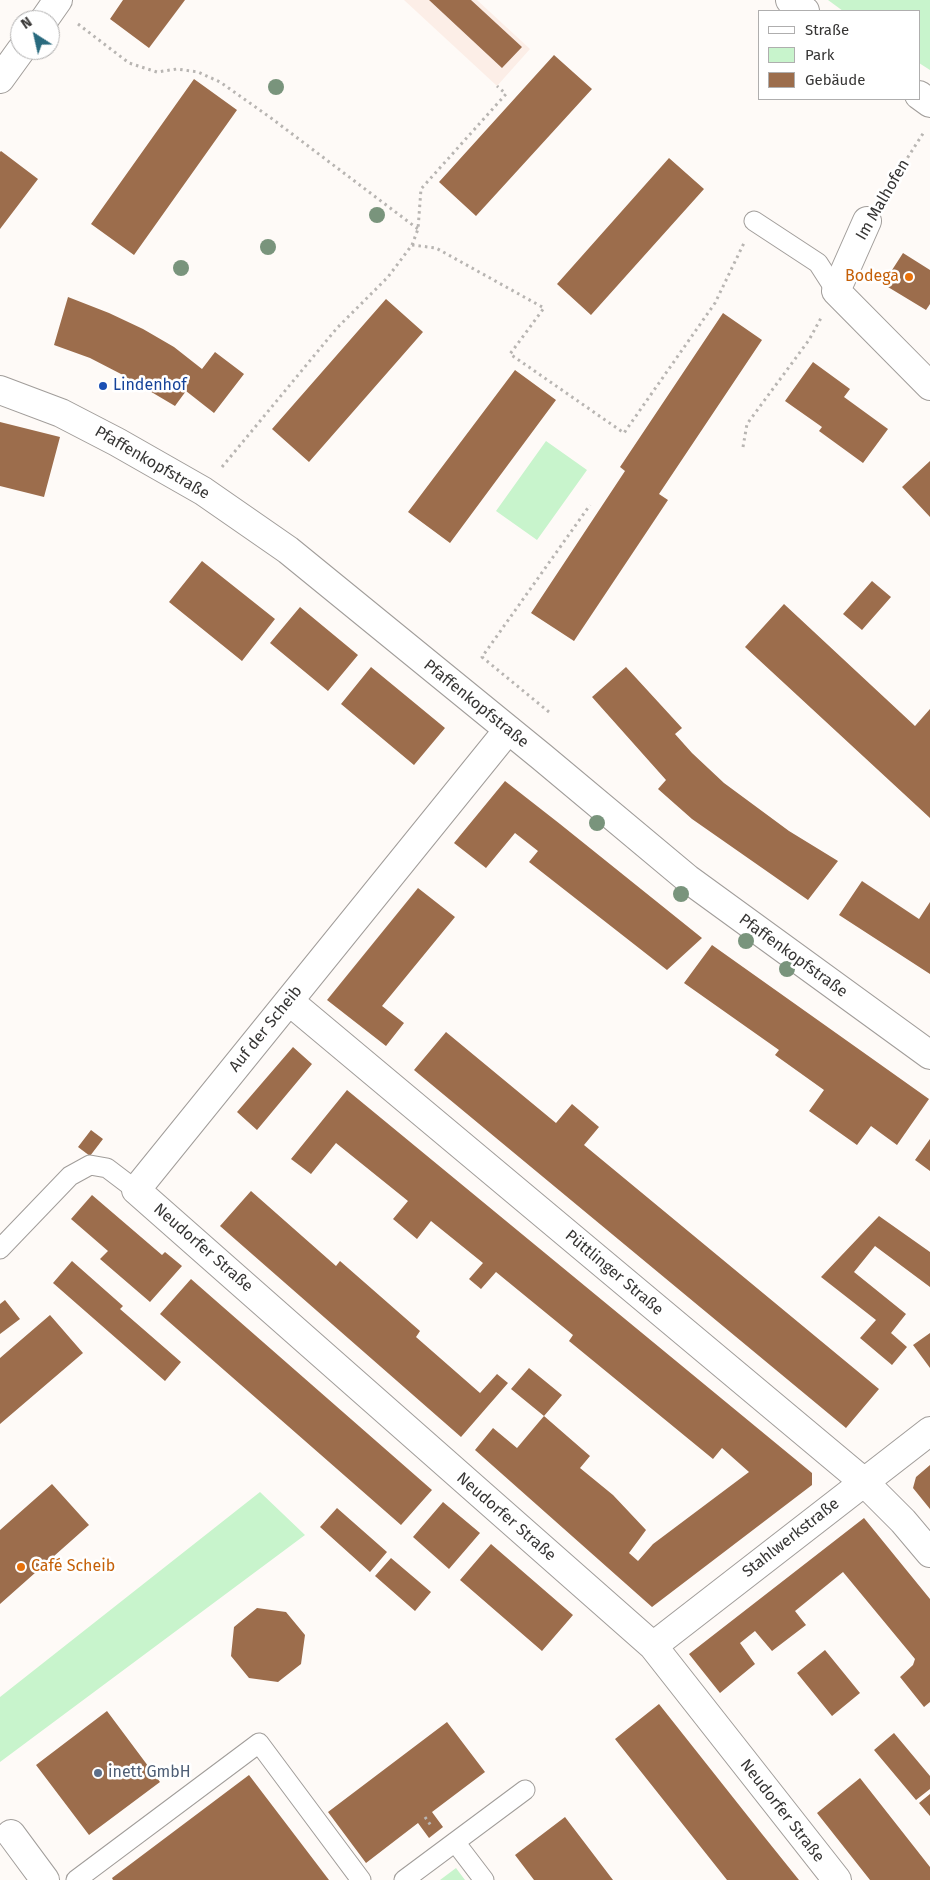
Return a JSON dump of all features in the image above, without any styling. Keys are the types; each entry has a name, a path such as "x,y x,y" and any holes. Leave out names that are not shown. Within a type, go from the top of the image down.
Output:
{"street":[{"path":"790,0 804,10"},
{"path":"0,79 14,60"},
{"path":"920,97 929,114"},
{"name":"Im Malhofen","path":"836,291 867,222"},
{"path":"836,291 930,386"},
{"name":"Pfaffenkopfstraße","path":"0,390 61,413 116,442 203,491 288,550 688,879 930,1055"},
{"name":"Auf der Scheib","path":"136,1190 508,730"},
{"name":"Püttlinger Straße","path":"289,1001 864,1482 903,1521 930,1554"},
{"name":"Neudorfer Straße","path":"136,1190 652,1646 838,1880"},
{"name":"Stahlwerkstraße","path":"652,1646 930,1431"},
{"path":"6,1838 45,1880"}],"lane":[{"path":"754,221 818,263 836,291"},
{"path":"0,1249 70,1176 90,1164 106,1168 136,1190"},
{"path":"76,1880 259,1743 361,1880"},
{"path":"404,1880 525,1790"},
{"path":"455,1842 484,1880"}],"path":[{"path":"52,9 129,63 158,72 177,69 198,72 220,82 278,123 418,229"},
{"path":"203,491 337,328 388,276 412,245 418,229 421,189 506,94 497,86"},
{"name":"Im Malhofen","path":"867,222 929,114"},
{"path":"412,245 436,248 544,308 510,354 624,433 715,303 754,221"},
{"path":"743,447 747,424 810,340 836,291"},
{"path":"549,712 482,657 590,505"}],"shaded area":[{"path":"404,0 477,0 530,49 497,86"}],"green space":[{"path":"828,0 930,0 930,70 920,64 920,10 842,10"},
{"path":"546,441 587,470 537,540 496,511"},
{"path":"260,1492 305,1535 0,1762 0,1697"},
{"path":"456,1868 465,1880 440,1880"}],"building":[{"path":"123,0 185,0 149,48 110,19"},
{"path":"429,0 471,0 522,47 502,68"},
{"path":"554,55 592,89 476,216 439,182"},
{"path":"194,79 237,110 134,255 91,224"},
{"path":"0,152 38,179 0,229"},
{"path":"669,158 704,189 591,315 557,284"},
{"name":"Bodega","path":"903,253 930,270 930,304 926,310 883,284"},
{"path":"68,297 143,329 174,347 202,369 215,352 244,374 214,413 186,391 175,406 90,358 54,345"},
{"path":"386,299 423,332 309,462 272,429"},
{"path":"723,313 762,340 659,494 668,500 574,641 531,613 625,471 620,467"},
{"path":"813,362 850,389 844,397 888,429 863,463 819,431 822,427 785,401"},
{"path":"515,370 556,400 450,543 408,512"},
{"path":"0,422 60,437 44,497 0,486"},
{"path":"930,461 930,517 902,487"},
{"path":"202,561 275,619 242,661 169,602"},
{"path":"872,581 891,597 862,630 843,614"},
{"path":"784,604 915,726 930,709 930,818 745,647"},
{"path":"300,607 358,655 328,691 270,643"},
{"path":"371,667 445,728 414,765 341,704"},
{"path":"626,667 682,728 675,734 724,783 789,831 838,861 808,900 692,819 658,789 666,780 592,697"},
{"path":"505,781 702,938 667,970 529,862 538,851 515,833 486,868 454,843"},
{"path":"862,881 919,919 930,902 930,974 839,915"},
{"path":"418,888 455,917 382,1006 404,1023 386,1046 327,1000"},
{"path":"712,945 929,1099 897,1145 871,1126 857,1145 809,1111 824,1090 775,1055 779,1050 684,983"},
{"path":"446,1032 556,1123 572,1104 599,1127 584,1145 879,1389 846,1428 414,1070"},
{"path":"293,1047 312,1064 257,1130 237,1112"},
{"path":"347,1090 812,1473 812,1485 652,1607 475,1450 493,1428 517,1448 544,1416 590,1456 580,1468 613,1495 646,1530 629,1553 638,1561 653,1544 749,1472 722,1448 713,1459 569,1341 573,1335 496,1272 481,1289 469,1279 483,1263 431,1221 417,1239 393,1219 408,1201 336,1143 311,1174 291,1159"},
{"path":"91,1130 103,1139 90,1156 78,1147"},
{"path":"930,1139 930,1171 915,1160"},
{"path":"251,1191 336,1266 340,1261 420,1331 416,1337 480,1393 497,1374 508,1383 461,1437 220,1226"},
{"path":"92,1195 162,1255 165,1252 182,1266 150,1302 100,1259 108,1251 71,1219"},
{"path":"879,1216 930,1252 930,1287 875,1246 854,1272 906,1314 891,1333 907,1347 892,1365 860,1338 876,1320 821,1277"},
{"path":"72,1261 123,1306 120,1309 181,1362 165,1381 53,1283"},
{"path":"191,1279 432,1490 401,1525 160,1314"},
{"path":"5,1300 20,1319 0,1334 0,1304"},
{"path":"50,1315 83,1353 0,1424 0,1358"},
{"path":"930,1333 930,1368 913,1345"},
{"path":"529,1368 562,1395 544,1416 511,1389"},
{"path":"930,1465 930,1509 913,1488 916,1477"},
{"name":"Café Scheib","path":"52,1484 89,1525 0,1604 0,1530"},
{"path":"443,1502 480,1533 449,1569 413,1537"},
{"path":"337,1508 387,1552 370,1572 320,1527"},
{"path":"864,1518 930,1599 930,1702 924,1707 900,1677 913,1665 915,1659 843,1572 795,1611 806,1625 772,1651 755,1631 740,1643 755,1664 720,1693 689,1654"},
{"path":"491,1544 573,1615 542,1651 460,1580"},
{"path":"391,1558 431,1592 415,1611 375,1576"},
{"path":"257,1608 286,1612 305,1635 301,1664 278,1682 249,1678 231,1656 234,1627"},
{"path":"825,1650 860,1693 832,1716 797,1673"},
{"path":"659,1704 799,1880 727,1880 615,1739"},
{"name":"inett GmbH","path":"107,1711 160,1782 89,1835 36,1765"},
{"path":"447,1722 485,1772 432,1812 443,1827 429,1838 418,1823 366,1863 328,1812"},
{"path":"894,1733 930,1776 930,1789 916,1800 874,1750"},
{"path":"249,1775 329,1880 113,1880 112,1878"},
{"path":"860,1778 930,1867 930,1880 870,1880 817,1813"},
{"path":"930,1794 930,1816 919,1803"},
{"path":"565,1817 613,1880 534,1880 515,1855"}],"place":[{"name":"Bodega","path":"909,277"},
{"name":"Lindenhof","path":"103,386"},
{"name":"Café Scheib","path":"21,1567"},
{"name":"inett GmbH","path":"98,1773"}]}
